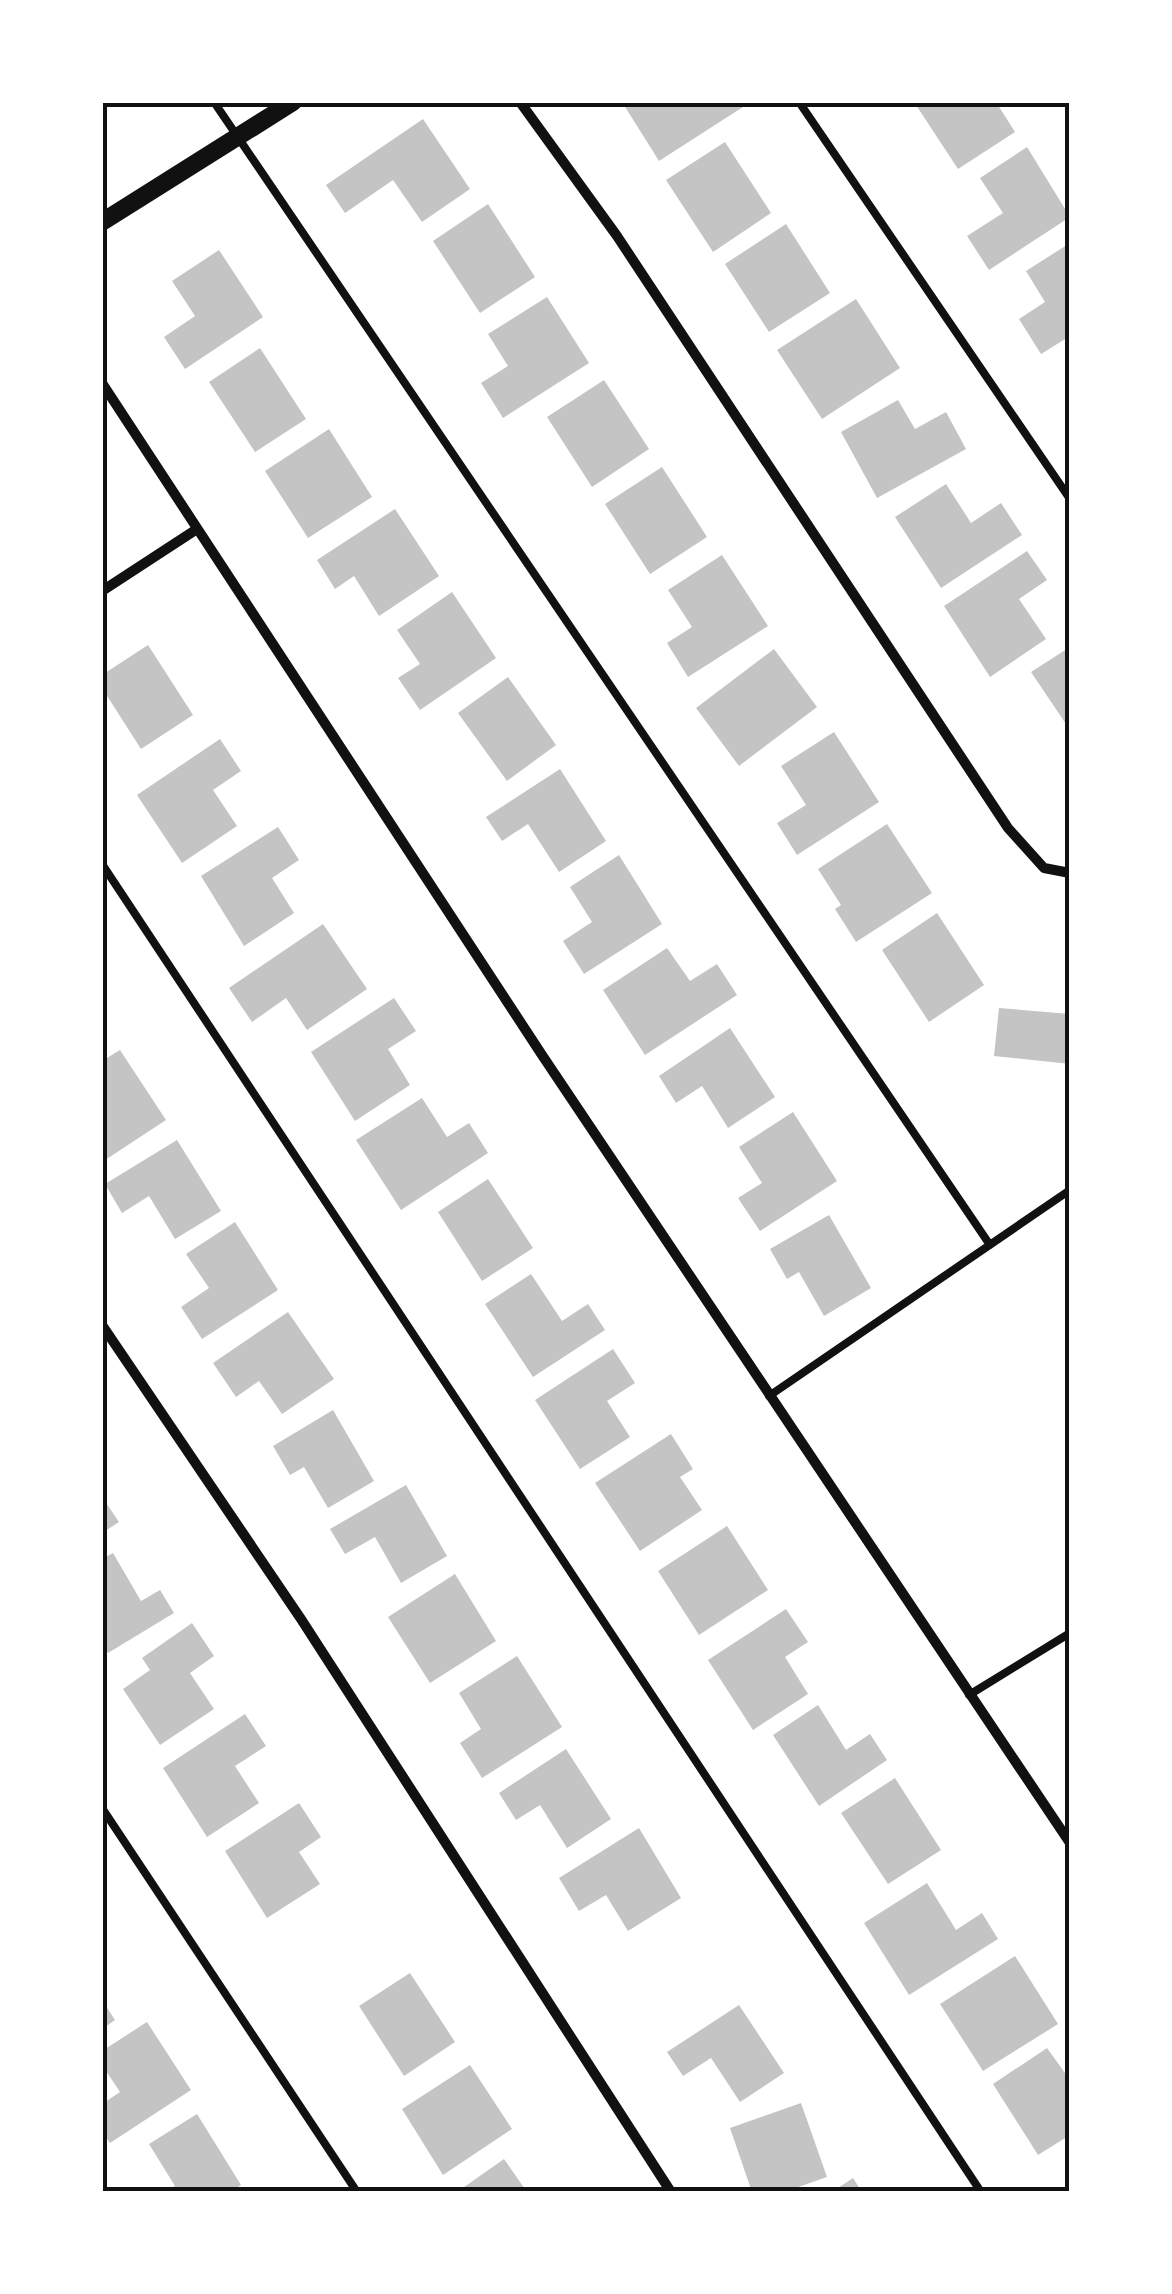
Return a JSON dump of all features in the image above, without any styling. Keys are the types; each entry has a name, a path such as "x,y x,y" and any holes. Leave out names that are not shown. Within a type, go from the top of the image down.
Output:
{"street":[{"path":"102,222 293,102"},
{"path":"520,102 618,236 1008,828 1044,868 1070,873"},
{"path":"102,382 769,1396 1070,1843"},
{"path":"102,590 197,529"},
{"path":"102,1325 312,1636 671,2192"}],"lane":[{"path":"214,102 990,1244"},
{"path":"799,102 1070,499"},
{"path":"102,864 981,2192"},
{"path":"769,1396 1070,1190"},
{"path":"969,1695 1070,1633"},
{"path":"102,1808 357,2192"}],"building":[{"path":"622,102 740,102 743,107 659,161"},
{"path":"914,102 996,102 1015,132 958,169"},
{"path":"423,119 470,189 422,222 393,180 345,213 326,185"},
{"path":"725,142 771,213 713,252 666,180"},
{"path":"1027,147 1070,217 989,270 967,236 1003,213 980,178"},
{"path":"488,204 535,277 480,313 433,241"},
{"path":"786,224 830,293 769,332 725,264"},
{"path":"1070,243 1070,336 1041,354 1019,319 1045,302 1026,271"},
{"path":"219,250 263,317 185,369 164,337 195,316 172,281"},
{"path":"547,297 589,363 503,418 481,383 508,366 488,334"},
{"path":"856,299 900,368 822,419 777,350"},
{"path":"260,348 306,419 255,452 209,382"},
{"path":"604,380 649,449 592,487 547,417"},
{"path":"898,400 915,429 946,412 966,449 877,498 841,432"},
{"path":"329,429 372,497 308,538 265,471"},
{"path":"662,467 707,537 650,574 605,504"},
{"path":"946,484 971,523 1001,503 1022,535 941,588 895,517"},
{"path":"395,509 439,576 379,616 354,576 335,589 317,560"},
{"path":"1027,551 1047,580 1019,599 1046,639 990,677 944,606"},
{"path":"722,555 768,626 688,677 667,643 692,627 668,590"},
{"path":"452,592 496,658 420,710 398,678 420,664 397,630"},
{"path":"148,645 193,715 141,749 102,688 102,675"},
{"path":"1070,647 1070,730 1031,672"},
{"path":"774,649 817,707 739,766 696,708"},
{"path":"508,677 556,745 507,781 458,713"},
{"path":"834,732 879,802 797,855 777,823 806,805 781,766"},
{"path":"220,739 241,771 213,790 237,826 182,863 137,795"},
{"path":"560,769 606,841 559,872 528,824 502,841 486,817"},
{"path":"887,824 932,893 856,942 835,909 841,905 818,869"},
{"path":"278,827 299,860 272,878 294,913 244,946 201,876"},
{"path":"619,855 662,924 584,974 563,941 592,922 570,887"},
{"path":"937,913 984,985 929,1022 882,950"},
{"path":"323,924 367,989 307,1030 286,998 252,1022 229,988"},
{"path":"667,948 690,981 717,964 737,995 645,1055 603,990"},
{"path":"394,998 416,1031 388,1049 410,1085 355,1121 311,1052"},
{"path":"999,1008 1070,1014 1070,1064 994,1056"},
{"path":"730,1028 775,1097 728,1128 702,1086 676,1103 659,1076"},
{"path":"120,1050 166,1120 102,1162 102,1061"},
{"path":"422,1098 447,1137 469,1123 488,1153 401,1210 356,1140"},
{"path":"793,1112 837,1181 760,1231 738,1198 762,1183 739,1147"},
{"path":"177,1140 221,1211 175,1239 149,1196 122,1213 105,1184"},
{"path":"488,1179 533,1248 482,1281 438,1212"},
{"path":"829,1215 871,1288 824,1316 799,1272 787,1279 770,1249"},
{"path":"235,1222 278,1290 202,1339 181,1307 209,1288 186,1254"},
{"path":"531,1274 562,1321 588,1304 605,1330 533,1377 485,1304"},
{"path":"288,1312 334,1379 282,1414 259,1381 236,1397 213,1363"},
{"path":"613,1349 635,1383 607,1401 630,1437 580,1469 535,1400"},
{"path":"333,1410 374,1481 328,1508 304,1467 290,1475 273,1446"},
{"path":"671,1434 693,1469 680,1477 702,1510 640,1551 595,1483"},
{"path":"406,1485 447,1556 401,1583 375,1537 345,1554 330,1529"},
{"path":"102,1497 119,1522 102,1533"},
{"path":"727,1526 768,1590 699,1635 658,1571"},
{"path":"113,1553 141,1601 160,1590 174,1613 108,1653 102,1643 102,1559"},
{"path":"455,1574 496,1641 430,1683 388,1617"},
{"path":"786,1609 808,1642 785,1657 808,1694 753,1730 708,1660"},
{"path":"192,1623 214,1656 190,1673 214,1709 160,1745 123,1689 150,1670 142,1658"},
{"path":"517,1656 562,1727 482,1778 460,1743 481,1729 459,1693"},
{"path":"818,1705 846,1750 870,1734 887,1760 819,1806 773,1735"},
{"path":"245,1714 266,1746 235,1766 259,1803 207,1837 163,1768"},
{"path":"566,1749 611,1819 567,1848 540,1805 516,1820 499,1793"},
{"path":"895,1778 941,1850 888,1884 841,1813"},
{"path":"299,1803 321,1837 299,1852 320,1884 267,1918 225,1851"},
{"path":"639,1828 681,1898 628,1931 606,1895 579,1911 559,1878"},
{"path":"927,1883 956,1930 982,1913 998,1939 909,1995 864,1923"},
{"path":"1015,1956 1058,2024 983,2071 940,2004"},
{"path":"410,1973 455,2042 404,2076 359,2006"},
{"path":"102,2000 115,2020 102,2029"},
{"path":"739,2005 784,2073 740,2102 711,2058 683,2076 667,2052"},
{"path":"147,2022 191,2090 110,2143 102,2131 102,2104 120,2092 102,2065 102,2051"},
{"path":"1047,2048 1070,2080 1070,2135 1038,2155 993,2084"},
{"path":"470,2065 512,2129 443,2175 402,2109"},
{"path":"801,2103 827,2177 784,2192 752,2192 730,2128"},
{"path":"197,2114 241,2185 230,2192 166,2192 175,2186 149,2144"},
{"path":"504,2159 527,2192 457,2192"},
{"path":"853,2178 862,2192 832,2192"}]}
